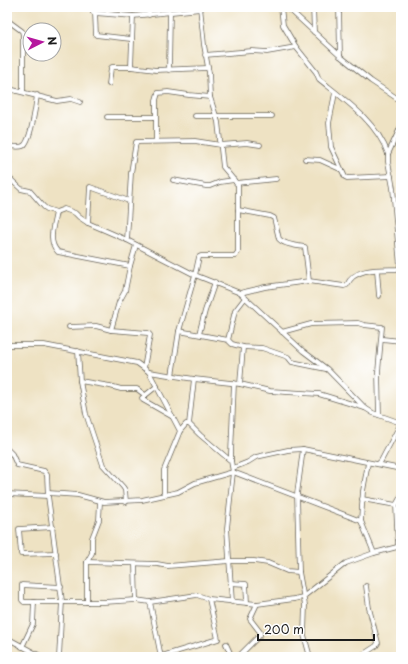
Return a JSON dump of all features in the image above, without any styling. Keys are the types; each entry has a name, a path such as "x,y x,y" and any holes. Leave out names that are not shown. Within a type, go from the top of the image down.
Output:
{"street":[{"path":"92,7 93,12 95,13 96,35 131,39"},
{"path":"149,7 149,14"},
{"path":"281,7 283,25 296,47 316,72 318,79 359,113 377,132 385,145 388,154 388,162 399,225 401,277"},
{"path":"287,7 340,56 371,81 401,101"},
{"path":"313,7 314,32"},
{"path":"339,7 340,56"},
{"path":"95,13 133,16 200,8 210,96 218,122 223,167 238,185 237,254 234,256 201,256 198,258 196,275 179,331 172,376"},
{"path":"169,70 170,12"},
{"path":"131,67 133,16"},
{"path":"7,20 22,31 23,34 23,92"},
{"path":"206,55 252,51 267,52 296,47"},
{"path":"109,84 110,68 112,67 131,67 156,70 208,68"},
{"path":"7,92 13,90 38,95 57,101 71,99 80,102"},
{"path":"156,141 155,117 158,93 210,96"},
{"path":"335,93 329,123 331,145 347,178 391,176"},
{"path":"7,146 21,146 25,144 31,130 38,95"},
{"path":"196,116 272,116"},
{"path":"107,118 155,117"},
{"path":"388,154 401,126"},
{"path":"127,240 129,201 136,142 195,141 221,145 247,143 260,145"},
{"path":"305,159 320,160 342,170"},
{"path":"7,176 21,189 30,191 44,207 56,212 64,210 75,213 78,217 88,223 127,240 136,246 196,275 240,293 282,332 327,369 365,408"},
{"path":"173,180 210,186 220,182 276,179"},
{"path":"88,223 90,186 129,201"},
{"path":"238,210 274,218 281,242 293,246 305,247 309,281"},
{"path":"56,212 52,237 54,247 58,252 130,266"},
{"path":"111,330 119,302 125,291 136,246"},
{"path":"240,293 265,287 309,281 344,286 361,272 400,269"},
{"path":"377,270 379,296"},
{"path":"199,334 215,282"},
{"path":"228,340 235,311 245,298"},
{"path":"282,332 311,324 360,324 382,327 382,339 378,366 379,416"},
{"path":"69,327 96,326 111,330 149,334 144,368"},
{"path":"179,331 228,340 232,344 242,347 262,348 288,357 292,362 327,369"},
{"path":"382,339 401,341"},
{"path":"7,345 44,345 137,363 149,372 180,431"},
{"path":"240,384 242,347"},
{"path":"78,351 80,381 86,414 104,465 125,490 126,502"},
{"path":"149,372 194,380 234,383 270,391 320,394 365,408 379,416 401,423 378,464"},
{"path":"189,424 194,380"},
{"path":"80,381 121,389 137,389 145,395"},
{"path":"232,602 227,528 233,470 231,461 234,383"},
{"path":"156,386 142,398 144,401 173,417"},
{"path":"164,494 164,470 180,431 186,424 189,424"},
{"path":"189,424 231,461"},
{"path":"7,449 12,454 17,465 46,472 62,601 59,657"},
{"path":"7,494 78,495 100,502 126,502 142,500 178,492 195,483 233,470 256,457 288,450 302,449 401,469"},
{"path":"302,449 297,496 299,572 305,605 304,635 310,657"},
{"path":"368,463 362,499 361,521 374,553"},
{"path":"233,470 361,521"},
{"path":"61,587 22,585 23,602 136,600 150,602 193,595 209,599 257,604 303,597 340,567 374,553 400,546 396,505 401,496"},
{"path":"362,499 396,505"},
{"path":"87,602 87,562 92,553 92,538 99,520 100,502"},
{"path":"53,527 19,529 21,554 56,553"},
{"path":"87,562 157,564 168,566 229,560 262,562 287,571 299,572"},
{"path":"135,564 136,600"},
{"path":"230,583 246,584 247,603"},
{"path":"359,657 376,646 378,643 369,608 366,586"},
{"path":"150,602 161,657 218,639 209,599"},
{"path":"22,647 33,624 34,602"},
{"path":"238,657 260,635 260,632 250,619 257,604"},
{"path":"7,638 42,657"},
{"path":"226,644 232,657"}]}
